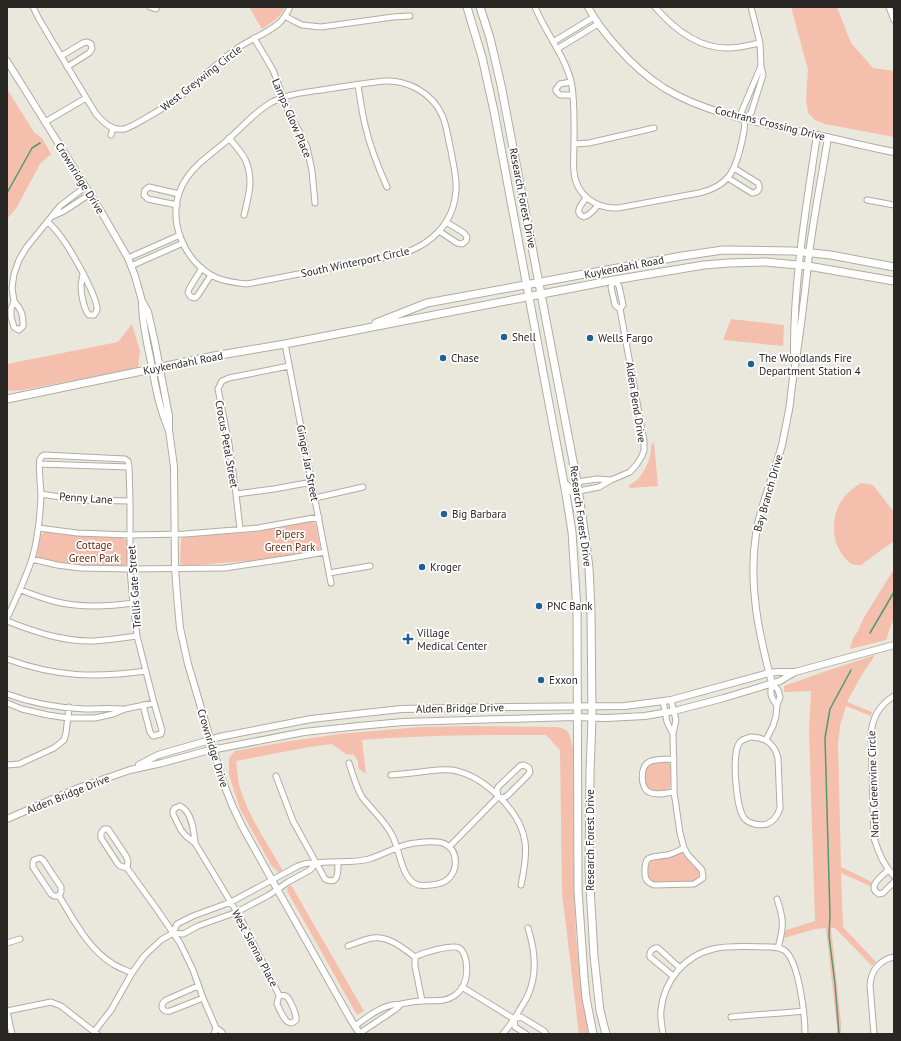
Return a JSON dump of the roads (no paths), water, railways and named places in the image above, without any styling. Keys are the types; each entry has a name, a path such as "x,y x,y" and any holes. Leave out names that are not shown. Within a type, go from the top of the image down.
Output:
{"main road":[{"name":"Research Forest Drive","path":"467,7 489,84 559,455 572,532 577,610 578,890 586,998 593,1034"},
{"name":"Research Forest Drive","path":"480,7 501,85 542,295 579,491 589,568 592,706 589,869 594,956 600,1011 606,1034"},
{"name":"Kuykendahl Road","path":"360,330 427,303 682,256 723,250 801,252 831,255 894,267"},
{"name":"Kuykendahl Road","path":"7,399 214,356 360,330 614,280 704,265 766,262 808,266 894,281"},
{"path":"559,455 565,463 568,479 571,485 579,491"},
{"path":"564,483 574,493 579,514 583,521"}],"street":[{"path":"33,7 96,114 102,121 113,128 111,135"},
{"path":"150,7 156,9"},
{"path":"290,7 285,16 302,25 321,27 410,16"},
{"path":"535,7 557,49 571,82 573,95 573,165 577,185 586,197 598,205 618,208 699,192 712,189 728,178 738,157 744,128 742,113 761,66"},
{"name":"Cochrans Crossing Drive","path":"588,7 607,36 643,73 666,89 687,99 709,108 744,119 894,152"},
{"path":"655,7 674,27 699,43 718,48 740,47 760,43"},
{"path":"744,119 751,113 763,75 760,43 751,7"},
{"path":"889,7 894,20"},
{"name":"West Greywing Circle","path":"113,128 120,129 131,127 161,109 187,91 224,58 278,24 285,16"},
{"path":"553,42 594,17"},
{"path":"557,49 598,24"},
{"name":"Lamps Glow Place","path":"254,38 273,70 289,113 309,154 315,202"},
{"path":"61,56 83,43 87,42 91,44 92,49 90,54 67,67"},
{"name":"Crownridge Drive","path":"7,61 102,213 128,258 139,288 142,301 142,314 157,394 169,430"},
{"name":"South Winterport Circle","path":"385,80 398,81 415,88 426,95 439,110 444,122 447,131 456,184 453,206 446,222 439,231 422,246 402,254 256,283 247,284 223,280 211,275 202,268 191,257 183,243 177,222 177,205 179,194 183,185 194,169 203,160 262,109 283,98 300,93 385,80"},
{"path":"571,82 560,84 556,91 560,95 573,95"},
{"path":"358,85 368,138 387,187"},
{"path":"45,122 86,98"},
{"path":"574,144 590,143 654,128"},
{"name":"Bay Branch Drive","path":"794,373 794,332 799,265 817,135"},
{"name":"Bay Branch Drive","path":"772,683 760,637 756,614 753,580 756,535 760,515 788,417 798,352 808,266 828,137"},
{"path":"230,138 245,160 250,173 250,188 244,214"},
{"path":"728,178 752,193 756,193 758,190 760,186 758,183 734,168"},
{"path":"14,301 11,309 11,317 14,327 19,330 23,326 23,315 14,301 12,288 14,274 19,260 26,248 65,202 85,187"},
{"path":"177,205 148,199 144,195 145,190 149,187 179,194"},
{"path":"52,217 90,194"},
{"path":"586,197 579,210 581,216 588,216 598,205"},
{"path":"868,200 894,205"},
{"path":"48,222 61,236 83,273 97,308 94,315 89,315 86,312 81,286 83,273"},
{"path":"439,231 457,243 462,244 466,241 467,237 464,233 446,222"},
{"path":"128,258 180,235"},
{"path":"131,266 183,243"},
{"path":"202,268 189,289 188,293 191,297 195,298 198,295 211,275"},
{"name":"Alden Bend Drive","path":"579,491 599,487 630,472 637,464 644,450 644,441 620,309 622,305 619,286 614,280"},
{"name":"Crownridge Drive","path":"142,301 148,312 169,416 169,430 174,462 175,568 178,614 185,652 210,740 223,782 242,826 360,1034"},
{"name":"Ginger Jar Street","path":"285,344 331,583"},
{"name":"Crocus Petal Street","path":"240,529 229,444 218,389 222,381 229,378 289,366"},
{"path":"40,464 129,467 128,461 125,459 44,455 40,459 40,464 41,494 38,528 32,558 7,620 29,630 48,635 82,640 106,640 138,636"},
{"name":"Trellis Gate Street","path":"129,467 130,569 133,604 138,636 162,730 161,734 153,736 150,732 143,705"},
{"name":"Alden Bend Drive","path":"577,482 597,479 612,480"},
{"path":"236,494 274,490 312,482"},
{"path":"315,498 363,487"},
{"name":"Penny Lane","path":"41,494 80,500 130,501"},
{"path":"38,528 77,533 130,535 185,534 258,528 319,517"},
{"path":"32,558 45,563 69,567 130,569 225,568 325,552"},
{"path":"329,573 370,566"},
{"path":"20,590 53,601 73,605 93,607 133,604"},
{"name":"Alden Bridge Drive","path":"7,819 78,788 130,770 214,750 304,732 403,722 578,717 606,718 665,713 772,683 795,672 894,644"},
{"path":"7,659 28,667 67,674 89,676 146,671"},
{"name":"Alden Bridge Drive","path":"130,770 158,755 210,740 311,719 394,710 476,707 625,706 671,700 719,686 778,672 795,672"},
{"path":"766,740 776,716 777,705 772,700 770,692 772,683"},
{"path":"7,694 18,698 85,709 125,709"},
{"name":"North Greenvine Circle","path":"894,696 879,708 871,728 874,838 879,854 888,870 894,876"},
{"path":"671,700 676,720 673,734 674,792 680,833 684,848 702,870 703,878 694,884 654,885 647,881 645,877 644,864 649,858 652,856 669,855 684,848"},
{"path":"662,701 667,722 673,734"},
{"path":"7,703 22,709 48,715 68,718 95,718 113,714 125,709 154,703"},
{"path":"7,765 19,764 59,745 64,740 70,707"},
{"path":"757,737 766,740 772,744 778,758 780,808 776,818 763,825 748,822 744,818 738,800 736,778 737,748 739,743 745,738 757,737"},
{"path":"674,759 648,762 644,766 643,770 644,786 650,793 655,794 674,792"},
{"path":"12,1034 7,1012 51,1002 61,1006 95,1033 144,956 161,940 173,933 177,924 206,910 231,902 307,862 353,861 370,858 397,847 407,844 416,842 438,842 449,847 455,857 455,864 451,876 446,881 440,884 428,885 417,885 411,882 404,872 397,847 393,835 360,793 354,781 349,764"},
{"path":"520,766 528,766 530,772 528,775 507,796 503,798 498,797 498,787 520,766"},
{"path":"391,775 452,770 472,776 489,788 513,813 519,822 522,831 526,850 521,885"},
{"path":"276,776 293,821 325,878 329,881 336,878 338,873 338,862"},
{"path":"449,847 498,797"},
{"path":"177,807 184,807 193,825 195,843 181,830 173,811 177,807"},
{"path":"127,868 128,860 126,856 108,829 103,830 101,836 118,864 127,868 173,933 187,958 215,1031 222,1032 223,1034"},
{"name":"West Sienna Place","path":"195,843 237,912 279,995 277,1004 287,1022 294,1023 296,1020 296,1014 288,998 279,995"},
{"path":"40,858 43,860 61,887 59,896 54,896 51,894 33,867 33,863 36,859 40,858"},
{"path":"173,933 182,934 198,926 237,912 310,870 316,863"},
{"path":"888,870 874,884 874,890 876,893 883,893 894,882"},
{"path":"59,896 85,937 99,954 114,965 132,973"},
{"path":"777,899 783,922 782,934 778,948"},
{"path":"503,1034 514,1019 532,985 535,963 532,940 528,928"},
{"path":"348,946 372,938 385,939 415,957"},
{"path":"7,943 20,939"},
{"path":"355,1026 381,1009 393,1004 400,1005 422,1000 444,1000 454,995 462,987 468,971 465,958 460,948 451,946 422,953 415,957"},
{"path":"663,1034 661,1018 662,1001 665,992 673,976 689,960 714,949 771,947 784,950 792,961 802,998 805,1024 804,1034"},
{"path":"673,976 650,957 650,951 658,948 680,968"},
{"path":"415,957 415,966 422,1000"},
{"path":"874,1034 870,984 871,979 879,964 884,960 894,957"},
{"path":"198,986 166,1000 161,1006 164,1011 167,1012 203,998"},
{"path":"462,987 514,1019 521,1018 544,1031 546,1034"},
{"path":"360,1034 400,1005"},
{"path":"731,1017 803,1011"},
{"path":"514,1019 515,1027 526,1034"}],"waterway":[{"path":"7,193 32,148 40,143"},
{"path":"870,633 894,592"},
{"path":"839,1034 829,936 830,915 825,738 830,709 851,670"}],"place":[{"name":"Shell","path":"504,337"},
{"name":"Wells Fargo","path":"590,338"},
{"name":"Chase","path":"443,358"},
{"name":"The Woodlands Fire Department Station 4","path":"751,364"},
{"name":"Big Barbara","path":"444,514"},
{"name":"Kroger","path":"422,567"},
{"name":"PNC Bank","path":"539,606"},
{"name":"Village Medical Center","path":"408,639"},
{"name":"Exxon","path":"541,680"}],"park label":[{"name":"Pipers Green Park","path":"290,540"},
{"name":"Cottage Green Park","path":"94,551"}]}
